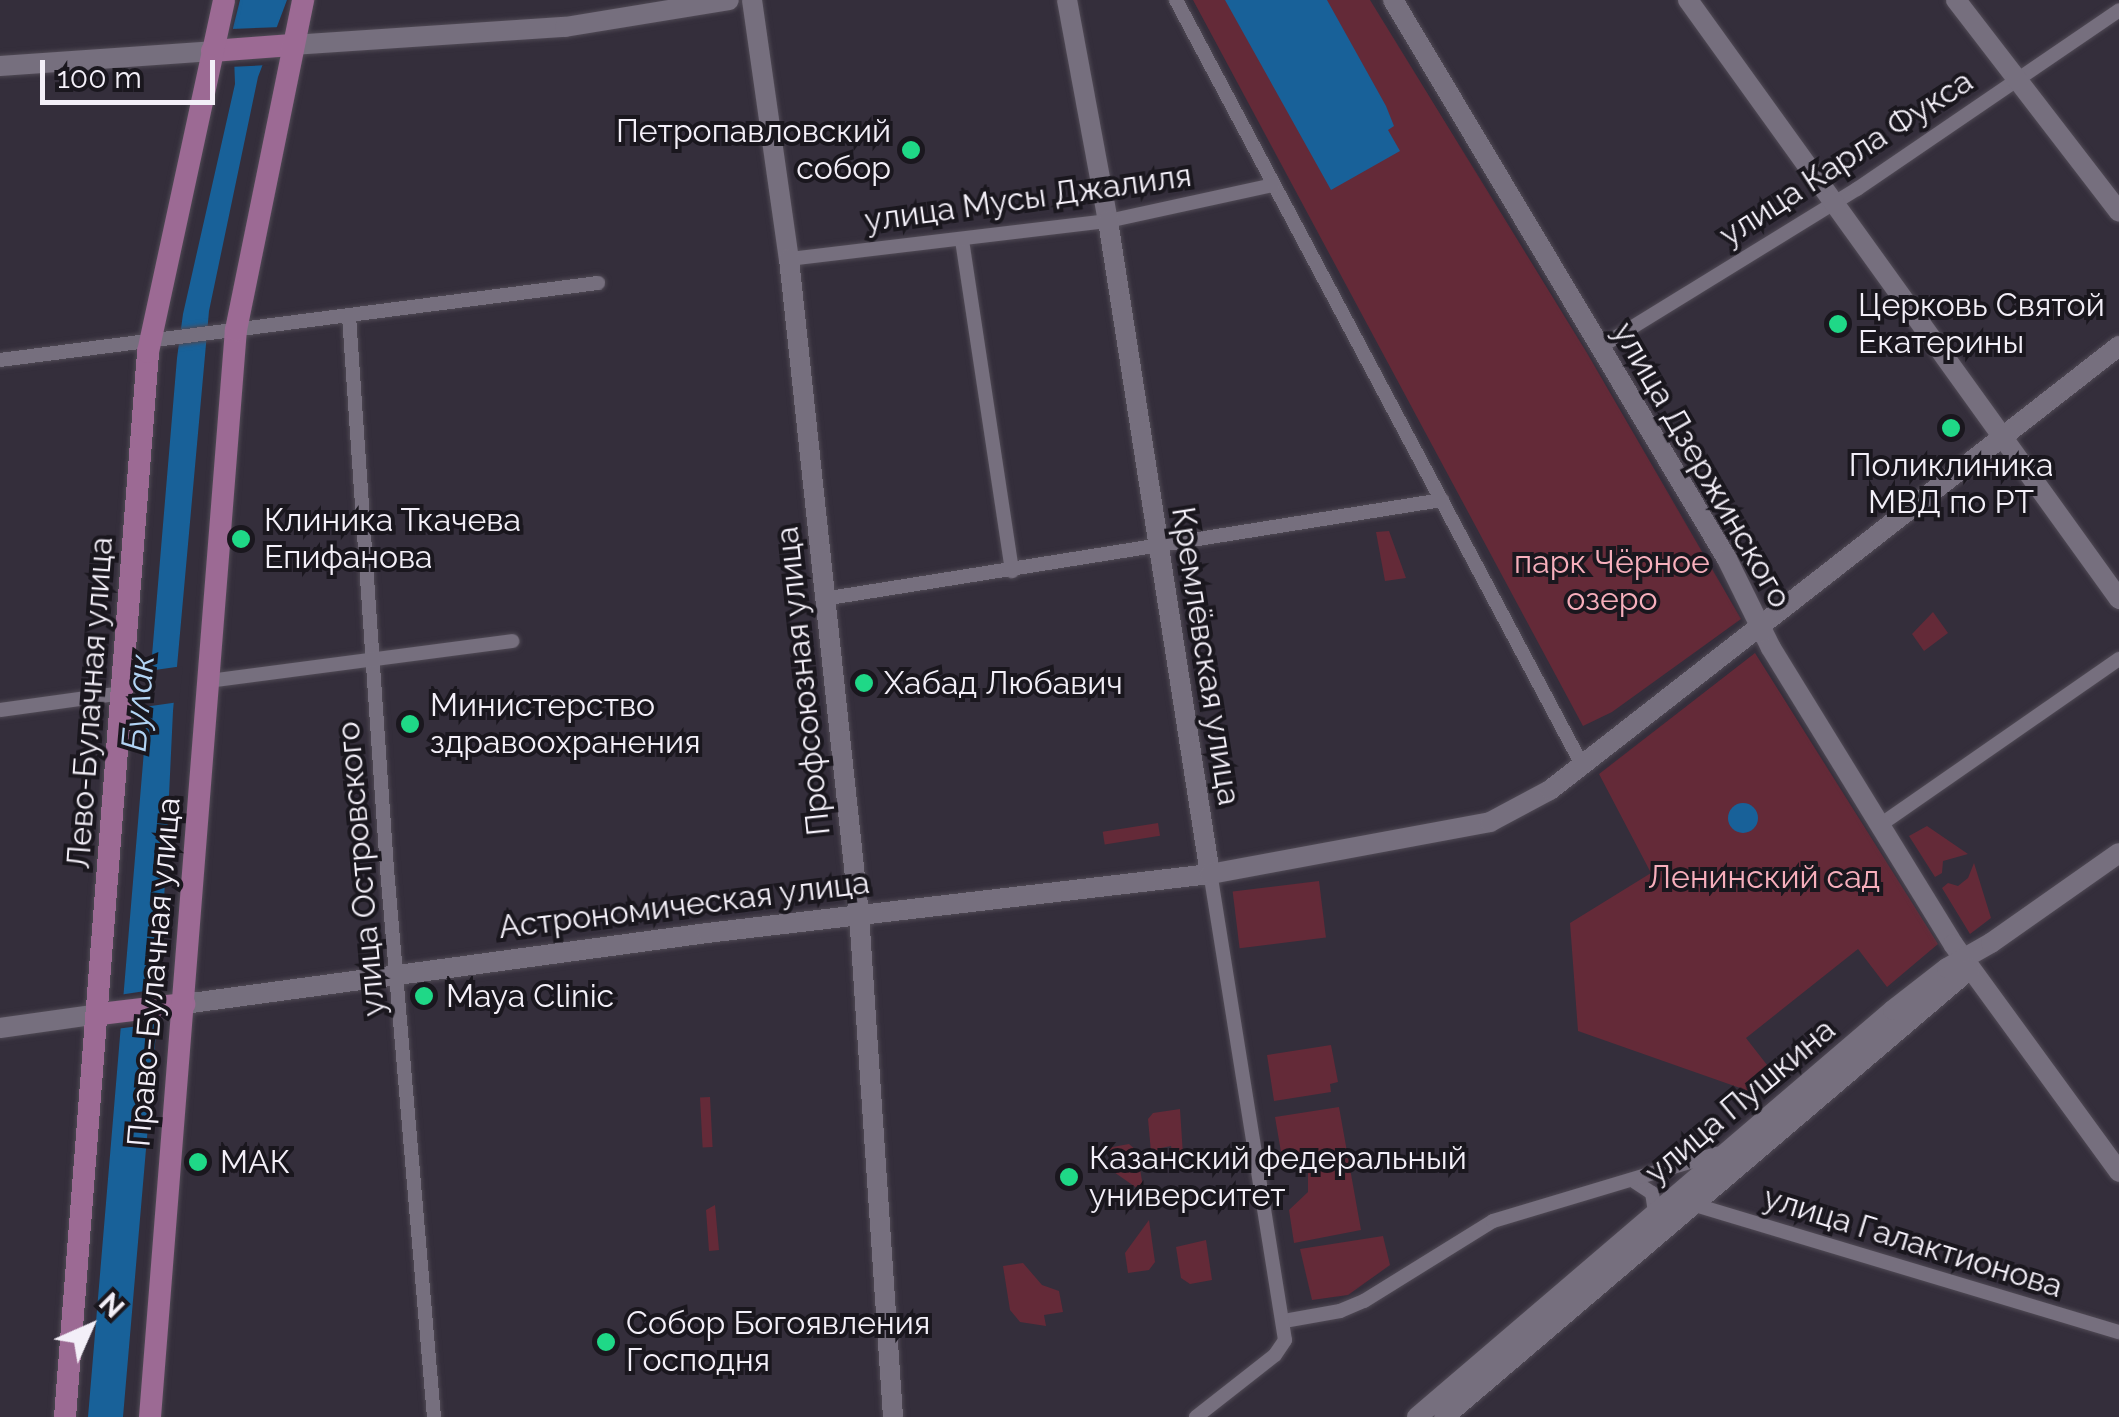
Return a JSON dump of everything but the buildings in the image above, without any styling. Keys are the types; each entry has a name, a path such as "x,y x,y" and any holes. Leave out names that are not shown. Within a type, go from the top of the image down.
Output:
{"main road":[{"name":"Лево-Булачная улица","path":"65,1417 104,1014 122,692 156,340 219,50 224,0"},
{"name":"Право-Булачная улица","path":"150,1417 176,1005 210,681 230,331 285,45 303,0"},
{"path":"219,50 285,45"},
{"path":"104,1014 176,1005"}],"street":[{"path":"285,45 612,22 728,0"},
{"name":"Профсоюзная улица","path":"752,0 789,259 859,914 893,1367 893,1417"},
{"name":"Кремлёвская улица","path":"1068,0 1108,221 1284,1321"},
{"path":"1176,0 1582,765"},
{"name":"улица Дзержинского","path":"1393,0 1727,558 1762,628 1880,825 1967,964 2119,1172"},
{"path":"1688,0 2119,580"},
{"path":"1700,0 1838,200"},
{"path":"1956,0 2119,212"},
{"name":"улица Карла Фукса","path":"1600,348 1838,200 2119,10"},
{"path":"3,64 219,50"},
{"name":"улица Мусы Джалиля","path":"789,259 1108,221 1272,184"},
{"path":"962,240 1012,571"},
{"path":"0,360 598,283"},
{"name":"улица Островского","path":"349,316 372,660 434,1417"},
{"name":"Астрономическая улица","path":"176,1005 859,914 1210,874 1490,822 1518,810 1582,765 2119,346"},
{"path":"2007,434 2119,599"},
{"path":"823,599 1442,500"},
{"path":"210,681 512,641"},
{"path":"1880,825 2119,660"},
{"path":"0,710 122,692"},
{"name":"улица Пушкина","path":"1417,1417 1893,1010 1967,964 2119,854"},
{"name":"улица Пушкина","path":"1444,1417 1967,964"},
{"path":"0,1028 104,1014"},
{"path":"1196,1417 1275,1355 1285,1340 1284,1321 1340,1311 1364,1301 1493,1221 1636,1182 1728,1151"},
{"path":"1636,1182 1652,1193 1655,1213"},
{"name":"улица Галактионова","path":"1692,1204 2119,1332"}],"green space":[{"name":"парк Чёрное озеро","path":"1193,0 1370,0 1587,353 1741,619 1612,712 1583,726"},
{"path":"1389,531 1406,578 1385,581 1376,532"},
{"path":"1933,612 1948,633 1924,651 1912,634"},
{"name":"Ленинский сад","path":"1755,653 1938,944 1887,987 1858,949 1746,1038 1778,1079 1760,1095 1578,1031 1570,923 1651,873 1599,774"},
{"path":"1158,823 1160,836 1105,845 1103,832"},
{"path":"1927,826 1968,854 1943,861 1942,873 1935,877 1909,836"},
{"path":"1974,863 1991,918 1970,934 1942,888 1948,883 1958,886 1968,878"},
{"path":"1319,881 1326,938 1240,948 1233,892"},
{"path":"1331,1045 1338,1082 1330,1084 1331,1092 1274,1101 1267,1055"},
{"path":"710,1097 713,1147 703,1147 700,1098"},
{"path":"1339,1107 1361,1230 1294,1243 1289,1210 1308,1192 1308,1173 1298,1158 1281,1152 1275,1117"},
{"path":"1180,1109 1183,1155 1173,1157 1171,1146 1161,1148 1163,1159 1157,1158 1151,1152 1148,1119 1153,1113"},
{"path":"1129,1144 1137,1151 1144,1193 1111,1170 1107,1148"},
{"path":"715,1205 719,1250 709,1251 706,1210"},
{"path":"1149,1220 1155,1262 1149,1270 1128,1273 1125,1253"},
{"path":"1383,1236 1390,1265 1348,1295 1312,1300 1300,1249"},
{"path":"1206,1240 1212,1280 1190,1284 1181,1278 1176,1247"},
{"path":"1023,1263 1042,1285 1059,1291 1063,1312 1044,1315 1046,1326 1020,1322 1010,1310 1003,1266"}],"water":[{"name":"Булак","path":"240,0 287,0 258,77 209,311 173,711 160,986 123,1417 88,1417 177,358 183,314 235,84 233,28"},
{"path":"1225,0 1327,0 1386,106 1394,126 1388,130 1400,151 1331,190"},
{"path":"1743,803 1754,807 1758,818 1754,829 1743,833 1732,829 1728,818 1732,807"}],"pier":[{"path":"283,27 269,65 229,67 231,29"},
{"path":"183,666 179,702 144,707 148,671"},
{"path":"165,988 162,1023 116,1029 119,995"}],"place":[{"name":"Петропавловский собор","path":"911,150"},
{"name":"Церковь Святой Екатерины","path":"1838,324"},
{"name":"Поликлиника МВД по РТ","path":"1951,428"},
{"name":"Клиника Ткачева Епифанова","path":"241,539"},
{"name":"Хабад Любавич","path":"864,683"},
{"name":"Министерство здравоохранения","path":"410,724"},
{"name":"Maya Clinic","path":"424,996"},
{"name":"МАК","path":"198,1162"},
{"name":"Казанский федеральный университет","path":"1069,1177"},
{"name":"Собор Богоявления Господня","path":"606,1342"}]}
